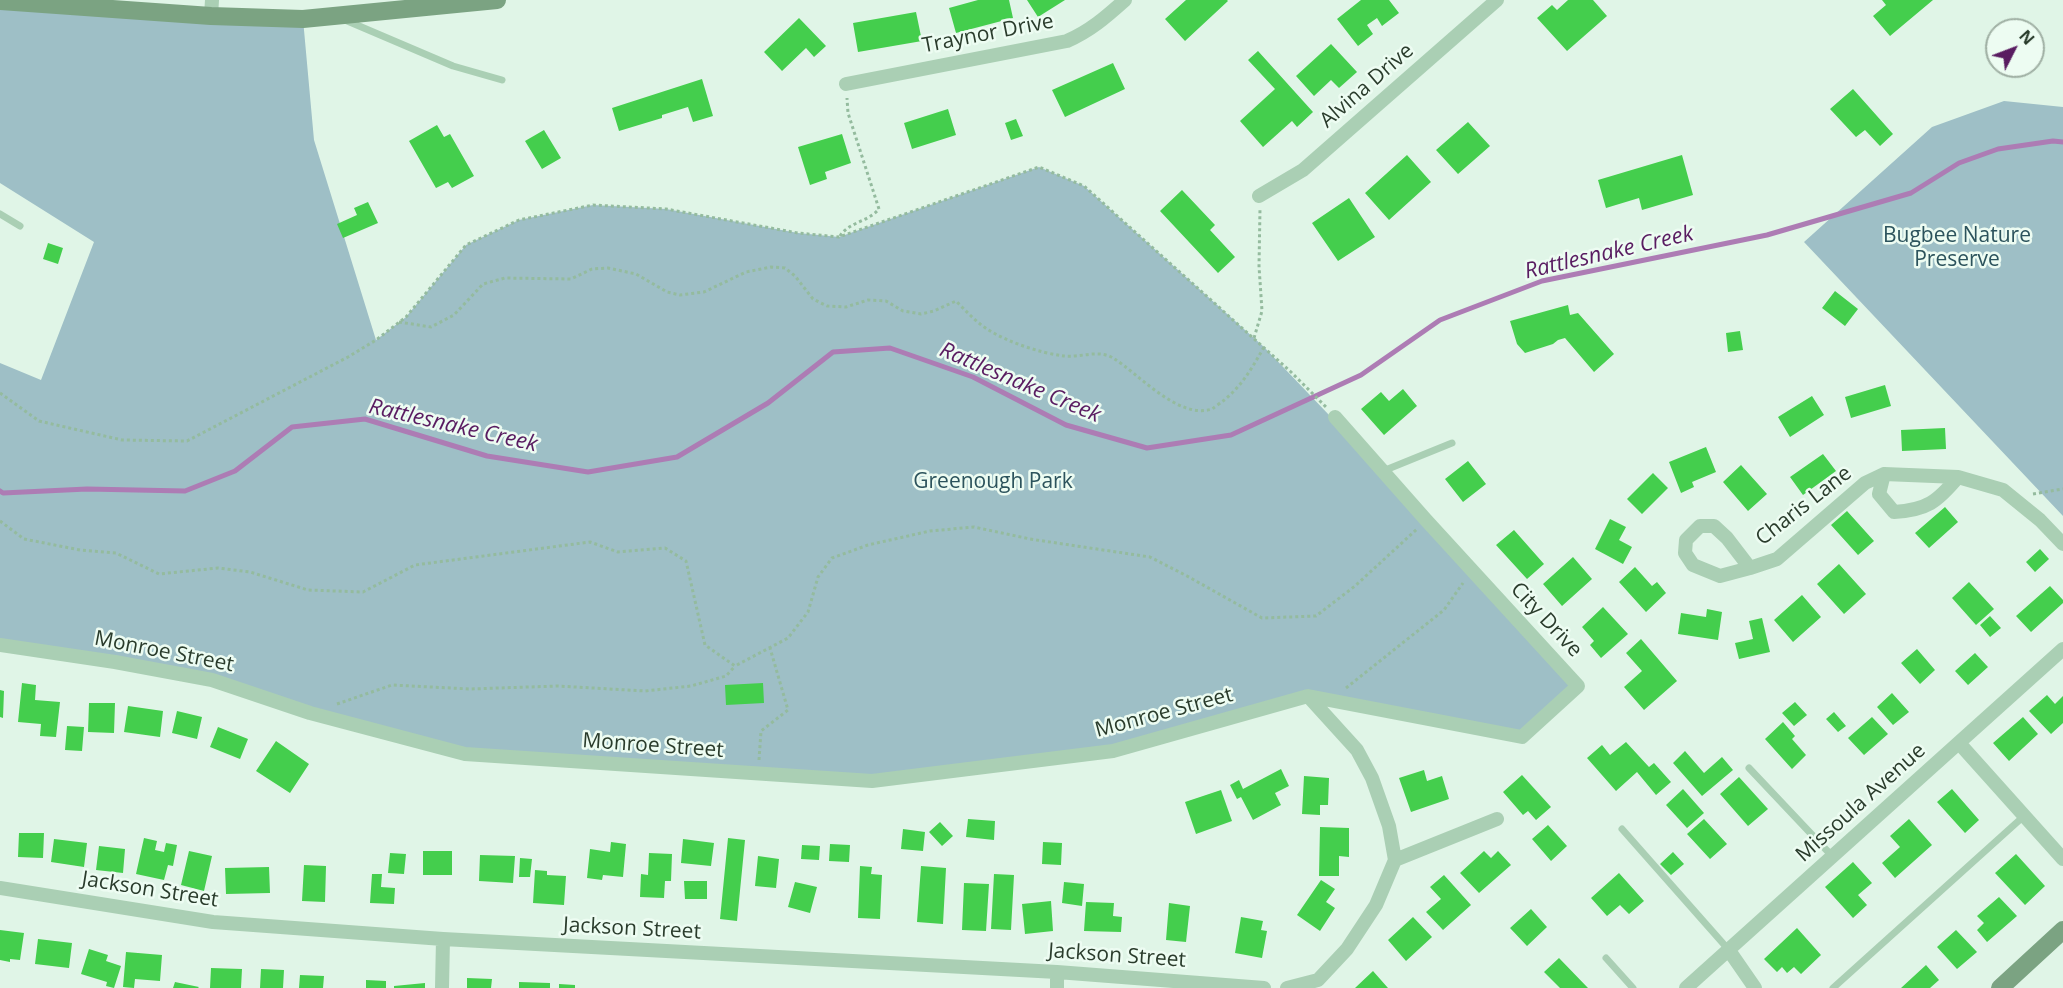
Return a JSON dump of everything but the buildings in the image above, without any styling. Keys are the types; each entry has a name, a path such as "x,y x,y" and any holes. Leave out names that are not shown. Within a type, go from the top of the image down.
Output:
{"street":[{"path":"0,0 211,8 303,19 497,0"},
{"name":"Traynor Drive","path":"846,84 1067,41 1099,24 1125,0"},
{"name":"Alvina Drive","path":"1259,196 1302,170 1497,0"},
{"name":"City Drive","path":"1308,696 1522,737 1578,686 1335,417"},
{"name":"Charis Lane","path":"1884,474 1879,494 1894,512 1915,511 1940,498 1958,477"},
{"name":"Charis Lane","path":"1750,568 1727,538 1714,526 1700,526 1686,540 1685,553 1693,565 1720,576 1750,568 1777,559 1865,483 1884,474 1958,477 2003,490 2040,520 2063,544"},
{"name":"Monroe Street","path":"0,645 115,662 212,680 310,713 465,754 872,781 1113,751 1308,696"},
{"name":"Missoula Avenue","path":"1686,988 2063,649"},
{"path":"1287,988 1318,980 1347,949 1376,905 1395,860 1389,826 1372,778 1357,750 1308,696"},
{"path":"1959,743 2063,859"},
{"path":"1395,860 1497,819"},
{"name":"Jackson Street","path":"0,888 213,922 443,939 1057,972 1264,988"},
{"path":"2000,988 2063,930"},
{"path":"442,988 443,939"},
{"path":"1728,949 1755,988"},
{"path":"1056,988 1057,972"}],"lane":[{"path":"334,15 453,66 502,80"},
{"path":"0,214 20,226"},
{"path":"1383,471 1452,443"},
{"path":"1749,768 1833,857"},
{"path":"1833,988 2024,816"},
{"path":"1622,829 1728,949"},
{"path":"1606,958 1633,988"}],"path":[{"path":"839,237 845,229 873,216 879,209 848,113 846,84"},
{"path":"0,393 39,421 122,440 188,441 376,340 406,317 466,245 519,220 592,205 666,209 798,233 839,237 1039,167 1084,186 1264,347 1335,417"},
{"path":"1254,338 1262,311 1259,266 1261,215 1259,196"},
{"path":"399,322 431,327 454,315 483,284 505,278 571,279 592,269 608,267 636,274 667,292 680,295 704,292 746,272 771,267 785,268 795,276 813,299 827,306 846,307 868,300 886,301 903,311 921,314 956,301 987,329 1031,349 1065,356 1091,354 1112,357 1149,387 1170,400 1194,410 1212,409 1230,395 1244,382 1264,347"},
{"path":"2022,505 2035,493 2063,489"},
{"path":"310,713 392,685 470,689 558,686 645,691 691,686 726,676 735,666 788,638 808,612 818,577 832,558 868,545 930,531 974,527 1030,539 1150,557 1262,618 1316,616 1355,586 1426,520"},
{"path":"0,521 24,539 80,550 116,553 159,574 218,568 250,572 308,590 363,592 415,565 590,542 618,552 665,548 686,561 705,645 735,666"},
{"path":"1330,700 1444,610 1461,588 1469,567"},
{"path":"759,773 760,731 788,710 770,648"}],"green space":[{"name":"Greenough Park","path":"0,1 303,19 314,140 376,340 406,317 466,245 519,220 593,205 666,209 798,233 839,237 1039,167 1084,186 1264,347 1578,686 1522,737 1308,696 1113,751 872,781 465,754 211,680 0,645 0,363 41,380 94,242 0,183"},
{"name":"Bugbee Nature Preserve","path":"2004,101 2063,107 2063,516 1804,242 1932,127"}],"waterway":[{"name":"Rattlesnake Creek","path":"0,491 3,493 87,489 185,491 235,471 292,427 365,419 487,456 588,472 677,457 768,403 833,352 890,348 973,377 1066,425 1147,448 1231,435 1361,375 1440,320 1542,281 1767,235 1911,193 1959,163 1998,149 2053,141 2063,142"}]}
